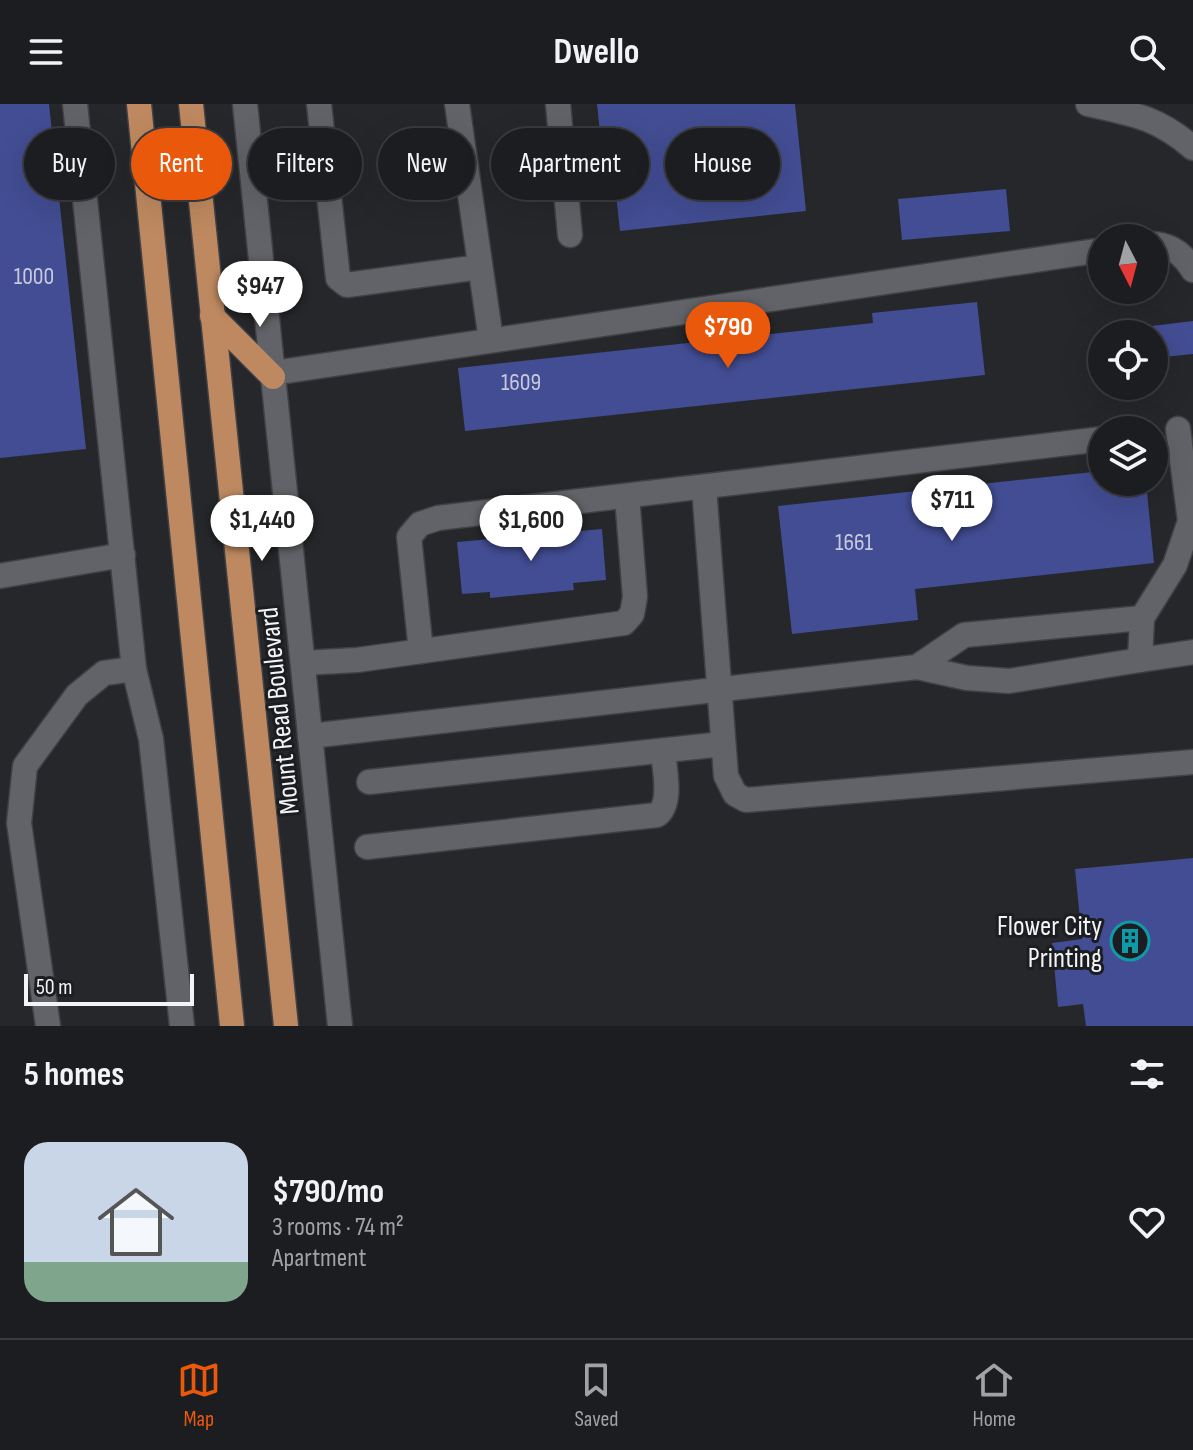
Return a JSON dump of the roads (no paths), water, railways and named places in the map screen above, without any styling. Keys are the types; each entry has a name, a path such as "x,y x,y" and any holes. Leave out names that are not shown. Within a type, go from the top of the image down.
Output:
{"main road":[{"path":"139,104 232,1026"},
{"name":"Mount Read Boulevard","path":"191,104 286,1026"},
{"path":"212,316 273,375"}],"street":[{"path":"75,104 134,669 151,739 182,1026"},
{"name":"Mount Read Boulevard","path":"245,104 340,1026"},
{"path":"319,104 338,278 347,285 480,267"},
{"path":"457,104 491,340"},
{"path":"558,104 570,235"},
{"path":"1088,104 1145,116 1180,136 1193,148"},
{"path":"1168,247 1182,254 1193,270"},
{"path":"273,375 1088,252"},
{"path":"1140,660 1142,618 1175,565 1190,521 1175,430"},
{"path":"421,651 409,537 420,524 438,518 1088,441"},
{"path":"704,487 726,776 735,794 746,800 1193,762"},
{"path":"303,663 357,660 624,623 632,614 635,597 627,496"},
{"path":"0,576 123,555"},
{"path":"917,667 964,635 1142,618"},
{"path":"310,736 917,667 967,678 1009,681 1193,652"},
{"path":"48,1026 19,823 25,766 77,695 104,673 134,669"},
{"path":"369,782 723,744"},
{"path":"367,847 657,815 663,811 666,802 663,751"}],"place":[{"name":"Flower City Printing","path":"1130,941"}]}
